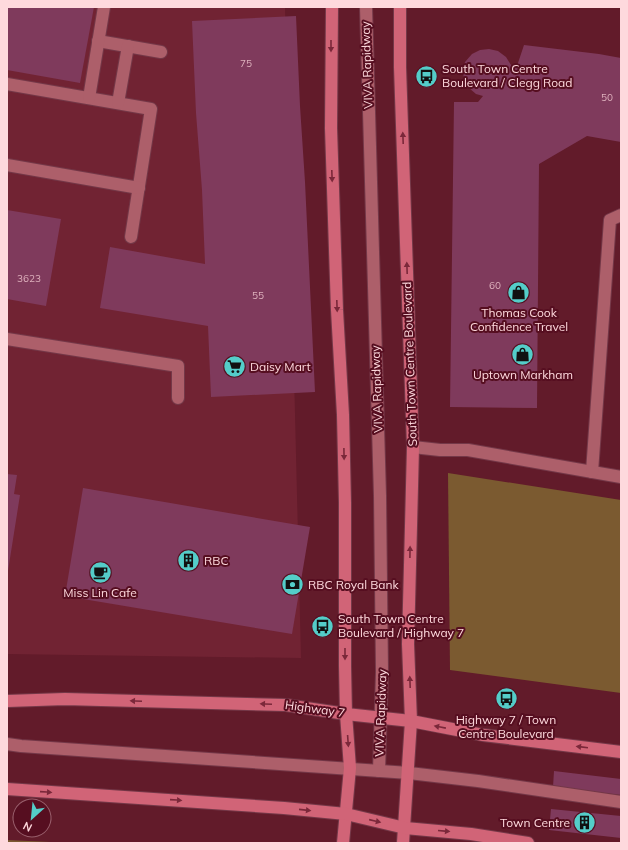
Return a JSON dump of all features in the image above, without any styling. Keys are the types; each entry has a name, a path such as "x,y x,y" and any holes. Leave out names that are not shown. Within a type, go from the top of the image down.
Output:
{"main road":[{"path":"332,7 331,128 337,310 344,423 345,666 346,714 350,768 344,843"},
{"name":"South Town Centre Boulevard","path":"400,7 400,67 413,447 408,644 411,721 403,843"},
{"name":"Highway 7","path":"7,701 65,699 286,705 346,714 411,721 483,735 621,752"},
{"path":"7,789 276,807 346,814 405,828 471,834 528,843"}],"street":[{"path":"89,98 104,7"},
{"name":"VIVA Rapidway","path":"366,7 380,496 382,672 379,771"},
{"path":"98,41 161,52"},
{"path":"118,103 128,46"},
{"path":"7,84 151,109 132,237"},
{"path":"7,165 139,188"},
{"path":"592,472 610,220 621,215"},
{"path":"7,339 178,366 178,398"},
{"path":"413,447 440,450 468,450 621,477"},
{"name":"VIVA Rapidway","path":"7,744 408,773 478,781 621,802"},
{"name":"VIVA Rapidway","path":"7,749 22,746"}],"shaded area":[{"path":"7,7 285,7 301,658 7,654"},
{"path":"448,473 621,500 621,693 450,670"},
{"path":"7,840 72,843 7,843"}],"building":[{"path":"7,7 94,7 80,83 7,70"},
{"path":"296,16 315,392 211,397 208,326 100,308 110,247 205,264 192,21"},
{"path":"524,45 621,58 621,142 587,136 539,164 537,408 450,407 454,102 478,102 483,96 476,94 469,88 464,80 463,71 465,62 472,54 480,50 489,49 498,51 506,57 511,65 511,71 517,66"},
{"path":"7,210 61,219 46,306 7,299"},
{"path":"7,474 17,475 14,494 20,495 8,571 7,571"},
{"name":"RBC","path":"83,488 310,527 292,634 65,596"},
{"name":"Town Centre","path":"554,771 621,779 621,795 553,787"},
{"name":"Town Centre","path":"551,809 621,816 621,838 549,830"}],"place":[{"name":"South Town Centre Boulevard / Clegg Road","path":"427,76"},
{"name":"Thomas Cook Confidence Travel","path":"519,292"},
{"name":"Uptown Markham","path":"523,354"},
{"name":"Daisy Mart","path":"235,367"},
{"name":"RBC","path":"188,561"},
{"name":"Miss Lin Cafe","path":"100,572"},
{"name":"RBC Royal Bank","path":"292,585"},
{"name":"South Town Centre Boulevard / Highway 7","path":"323,626"},
{"name":"Highway 7 / Town Centre Boulevard","path":"506,699"},
{"name":"Town Centre","path":"585,823"}]}
